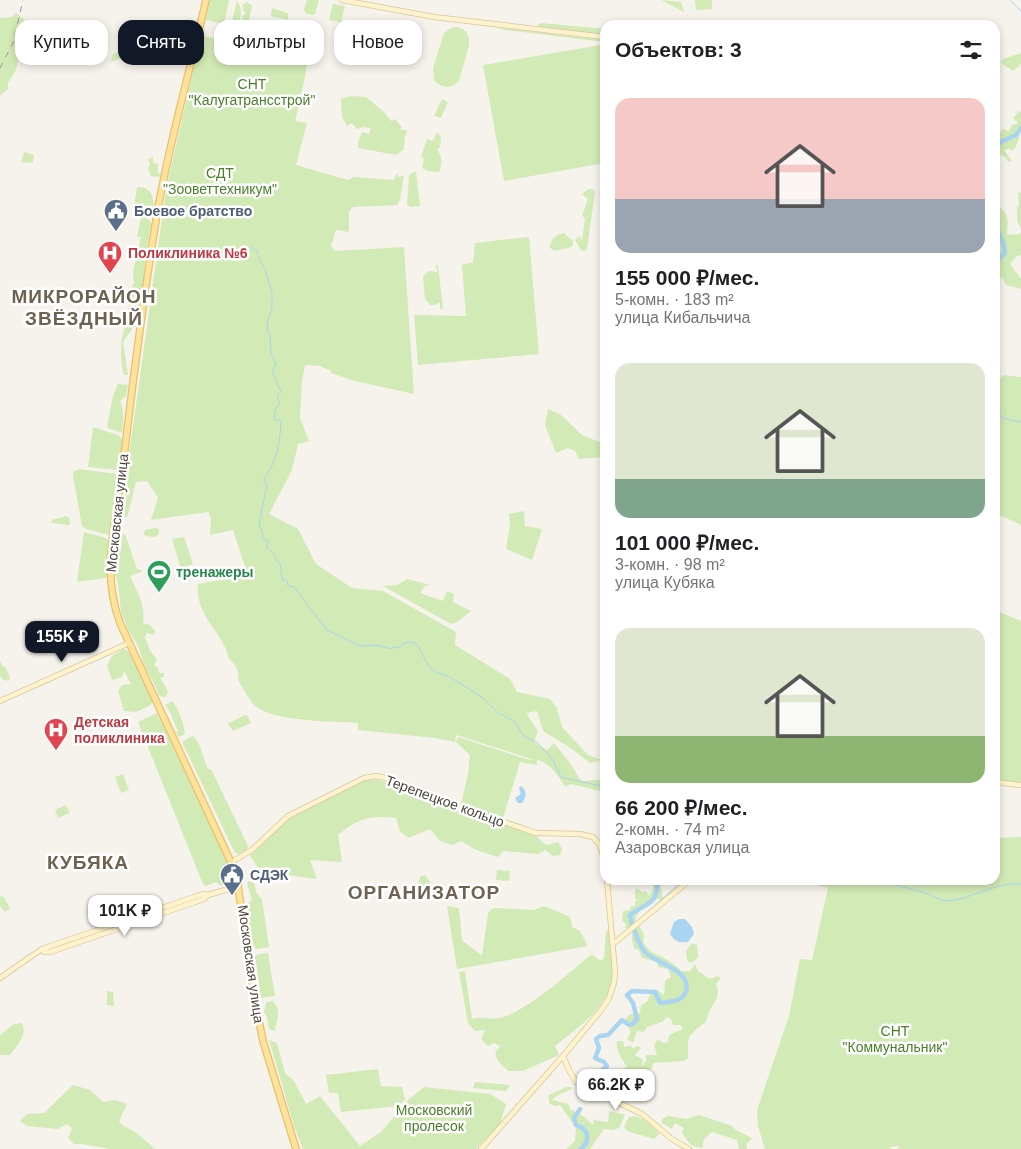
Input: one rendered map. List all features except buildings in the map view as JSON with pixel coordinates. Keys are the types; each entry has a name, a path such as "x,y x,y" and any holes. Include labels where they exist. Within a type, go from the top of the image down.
{"main road":[{"name":"Московская улица","path":"206,0 157,213 126,436 111,555 110,580 116,611 129,643 236,873 255,1002 263,1041 296,1149"}],"street":[{"path":"342,0 434,17 600,36"},
{"path":"0,701 129,643"},
{"name":"Терепецкое кольцо","path":"232,862 253,850 288,816 364,778 376,776 536,833 580,834 593,837 600,845"},
{"path":"1000,783 1021,785"},
{"path":"481,1149 563,1056 610,998 615,972 607,885"},
{"path":"613,944 684,885"},
{"path":"0,978 42,949 203,894 208,895 239,886"},
{"path":"563,1056 576,1082 642,1114 672,1139 689,1149"}],"green space":[{"path":"210,0 229,0 225,20 214,20 214,22 206,20"},
{"path":"307,0 319,0 315,14 305,13 304,9"},
{"path":"661,0 681,2 684,12"},
{"path":"695,0 712,0 712,9 696,10"},
{"path":"237,1 241,13 240,20 232,20"},
{"path":"247,2 252,6 249,20 242,20 243,15 246,13 243,11 243,5"},
{"path":"333,4 345,6 342,20 329,20"},
{"path":"272,8 288,13 288,20 271,16"},
{"path":"16,13 24,20 15,20 15,65 17,65 8,83 8,89 0,96 0,18 12,17"},
{"path":"541,23 600,29 600,34 541,28 538,25"},
{"path":"453,27 461,28 466,32 469,38 469,45 459,81 447,87 440,85 434,80 433,68 444,33"},
{"path":"498,29 600,39 600,41"},
{"path":"204,36 214,38 214,65 307,65 295,121 307,123 296,165 348,180 354,177 394,180 397,173 399,177 404,175 400,200 397,205 353,207 349,212 349,232 336,230 331,246 335,251 404,247 414,394 355,381 331,373 331,371 320,366 305,365 302,380 300,418 309,441 298,444 292,470 269,514 298,529 316,564 352,588 383,591 456,632 455,645 510,679 517,692 550,699 557,708 562,727 588,755 600,760 590,763 543,731 537,711 526,713 538,731 534,742 547,750 554,743 581,781 600,780 600,791 570,784 566,787 546,764 537,760 537,765 520,762 503,818 461,804 470,755 456,742 458,737 526,759 535,760 456,735 455,742 435,738 358,730 358,723 289,718 264,711 255,706 238,680 237,668 229,659 226,649 205,615 198,596 198,584 243,576 247,573 233,530 210,535 211,518 208,512 151,520 158,498 147,481 136,482 127,518 121,512 166,190 194,65 204,65"},
{"path":"600,45 600,164 504,181 483,65"},
{"path":"118,52 118,60 111,62 112,55"},
{"path":"1021,53 1021,64 1013,71 1001,63 1003,59"},
{"path":"351,96 366,97 385,113 391,121 395,119 402,127 400,130 406,130 403,150 396,155 358,148 362,132 369,134 371,128 357,129 352,123 347,126 342,117 341,99"},
{"path":"442,99 448,102 441,118 434,116"},
{"path":"1019,111 1021,112 1020,134 1017,144 1012,151 1009,149 1004,150 1012,161 1008,162 1000,154 1000,132 1003,129 1009,131 1012,125 1017,124 1013,118"},
{"path":"437,132 441,137 440,147 437,150 441,161 439,172 428,171 422,168 424,159 421,157 427,139 433,141"},
{"path":"24,152 34,155 33,163 21,162"},
{"path":"153,157 153,163 158,164 158,173 161,174 159,177 151,176 148,168 150,165 148,159"},
{"path":"416,172 420,206 411,207 407,205 409,176"},
{"path":"137,187 142,187 149,191 153,198 154,206 153,211 149,212 148,219 151,223 139,305 134,326 123,342 128,375 124,375 121,344 123,332 130,321 127,319 130,295 134,283 133,272 141,237 137,237 142,212 134,206"},
{"path":"589,189 593,189 595,192 587,249 585,251 581,250 575,240 579,236 582,240 585,218 582,216 588,199 582,194"},
{"path":"1018,192 1021,193 1021,228 1017,221"},
{"path":"1000,207 1006,213 1007,235 1020,234 1021,231 1021,255 1017,256 1010,264 1021,279 1021,289 1006,285 1003,278 1000,277"},
{"path":"564,233 573,241 572,247 554,251 549,247 553,238"},
{"path":"529,237 539,354 418,365 414,315 466,316 462,265 473,262 475,243"},
{"path":"436,265 438,265 443,309 440,309 440,302 430,305 425,299 423,276 429,271 437,272"},
{"path":"1004,375 1021,377 1021,525 1000,515 1000,379"},
{"path":"118,384 128,385 126,396 120,401 123,413 122,433 107,428 113,396"},
{"path":"548,409 561,415 582,435 600,442 600,457 579,459 575,451 568,448 556,453 545,425"},
{"path":"93,427 118,435 122,439 119,468 117,470 88,467"},
{"path":"79,469 117,474 109,535 86,529 82,526 73,476 73,472"},
{"path":"524,511 525,526 542,529 532,560 506,549 510,525 509,514"},
{"path":"66,516 69,518 69,525 45,522 52,522 52,520"},
{"path":"159,529 156,537 145,536 145,530"},
{"path":"84,532 106,538 109,543 108,574 106,578 77,582"},
{"path":"125,534 137,569 143,571 130,576 142,605 143,623 150,625 156,632 153,635 147,633 145,637 150,651 157,659 154,665 158,668 159,673 164,673 164,677 160,678 168,691 166,697 159,696 121,612 119,588 115,575 117,568 114,562 117,535"},
{"path":"184,537 193,564 188,566 189,570 182,573 172,539"},
{"path":"407,579 430,585 425,586 420,593 443,601 447,591 454,594 453,602 471,611 457,622 451,624 383,586 397,585"},
{"path":"1000,612 1021,621 1021,783 1000,781"},
{"path":"124,649 130,653 153,700 151,705 136,712 124,711 118,691 122,685 131,684 124,671 122,677 112,680 107,666 112,656"},
{"path":"0,661 3,667 5,666 10,678 8,681 2,679 0,675"},
{"path":"172,701 182,721 185,734 179,737 169,710 165,705"},
{"path":"157,713 231,870 232,879 225,885 219,885 216,882 206,886 203,884 138,722"},
{"path":"245,715 248,716 251,723 233,731 228,724"},
{"path":"193,736 248,846 247,850 239,854 235,853 183,744 183,741"},
{"path":"123,774 129,790 121,793 115,777"},
{"path":"373,779 386,782 416,796 536,835 543,843 548,845 558,842 562,849 560,855 553,856 545,850 538,854 503,851 498,857 476,850 461,841 452,845 440,841 430,829 408,838 400,831 396,818 378,817 358,821 338,835 342,862 310,860 317,879 273,872 257,867 250,855 285,821 362,781"},
{"path":"66,805 70,813 58,818 55,810"},
{"name":"СНТ \"Коммунальник\"","path":"1021,837 1021,1149 897,1149 900,1146 889,1147 892,1149 765,1149 758,1126 757,1110 789,1016 800,959 812,960 828,888 817,885 1000,885 1000,838"},
{"path":"497,870 510,871 509,881 496,880"},
{"path":"425,875 432,885 431,901 416,898 417,885 421,876"},
{"path":"249,881 254,883 256,892 262,899 269,947 256,949 252,944 247,905 252,900 247,883"},
{"path":"653,885 661,885 663,898 660,900 657,898 639,912 636,923 629,929 625,928 626,924 622,921 623,911 630,910 630,907 635,906 635,902 638,899 635,899 637,888 642,892 646,891 649,896"},
{"path":"3,896 10,908 5,912 0,906 0,897"},
{"path":"447,906 459,908 462,940 482,956 488,913 493,908 534,910 544,906 570,917 572,927 580,931 588,946 457,969"},
{"path":"639,926 644,934 643,942 646,946 681,971 690,971 695,964 698,971 710,979 717,976 721,978 716,984 718,989 717,998 706,1021 690,1035 688,1058 684,1061 654,1063 648,1074 633,1072 621,1074 613,1094 610,1093 612,1085 620,1072 627,1067 618,1051 617,1041 623,1041 624,1047 630,1046 633,1048 638,1046 641,1048 635,1055 643,1060 641,1067 646,1061 646,1055 657,1055 654,1045 658,1039 663,1043 668,1042 669,1035 683,1029 681,1025 673,1025 671,1019 667,1017 662,1022 647,1027 644,1032 637,1031 633,1043 627,1039 631,1032 625,1020 630,1014 640,1013 641,1005 647,1002 650,995 656,989 664,995 665,981 671,977 668,969 658,967 657,962 642,958 639,950 634,948 632,936"},
{"path":"606,931 609,931 613,976 609,991 604,1000 581,1026 555,1046 559,1055 523,1071 508,1071 498,1061 495,1053 500,1046 494,1043 488,1046 481,1039 485,1030 475,1031 468,1023 459,972 465,971 472,1019 499,1018 521,1009 560,981 592,954 600,961 604,958"},
{"path":"692,943 697,945 698,956 696,960 690,963 687,960 686,951"},
{"path":"268,953 275,996 261,998 255,955"},
{"path":"107,991 113,992 114,1006 107,1005"},
{"path":"273,1001 278,1011 275,1031 269,1029 264,1012 266,1002"},
{"path":"22,1023 24,1032 18,1044 10,1055 0,1055 0,1035 14,1024"},
{"name":"Московский пролесок","path":"269,1040 277,1043 285,1073 294,1081 306,1104 320,1096 360,1146 381,1132 408,1100 424,1087 490,1094 506,1104 500,1124 476,1149 303,1149 294,1126"},
{"path":"378,1069 381,1086 402,1087 405,1100 397,1106 341,1112 338,1093 329,1093 326,1075"},
{"path":"475,1082 510,1085 506,1091 473,1088"},
{"path":"73,1085 90,1090 103,1102 115,1100 127,1104 119,1121 155,1149 110,1149 74,1144 68,1138 72,1128 67,1124 57,1129 27,1126 20,1121 27,1114 44,1113"},
{"path":"567,1087 572,1089 552,1100 568,1104 570,1109 583,1116 593,1125 594,1120 608,1122 609,1111 623,1114 625,1115 619,1128 613,1130 604,1129 590,1149 566,1149 575,1141 576,1128 560,1105 555,1106 549,1103 549,1099 551,1099 548,1098 549,1095"},
{"path":"699,1115 732,1126 750,1137 752,1139 746,1144 747,1149 739,1149 737,1140 712,1132 704,1139 702,1148 691,1145 682,1133 684,1128 675,1123 672,1129 662,1123 662,1119 668,1116 687,1119"},
{"path":"635,1116 645,1120 660,1134 654,1139 627,1131 624,1127 629,1117"}],"water":[{"path":"521,786 525,790 525,796 522,803 518,803 515,798 521,794 519,788"},
{"path":"679,919 685,919 692,927 694,934 688,942 678,941 670,934 674,922"}],"waterway":[{"path":"1010,0 1021,11"},
{"path":"1000,143 1016,135 1021,128"},
{"path":"250,215 252,209"},
{"path":"1000,236 1005,253 1000,258"},
{"path":"252,246 253,249 258,251 257,253 266,272 272,293 272,309 267,329 270,335 271,354 276,364 273,374 281,392 277,396 280,404 276,408 274,419 281,421 279,444 275,459 264,479 264,482 267,484 259,524 263,533 262,539 268,541 268,548 280,563 282,579 287,581 288,586 293,586 327,630 360,646 377,645 390,649 394,647 399,648 406,642 417,644 428,665 435,672 450,677 483,698 498,713 514,721 524,736 538,743 553,760 561,777 600,786"},
{"path":"1000,416 1005,419 1021,422"},
{"path":"895,885 946,901 965,898 992,888 1021,884"},
{"path":"594,1086 600,1076 599,1073 607,1066 604,1062 595,1058 599,1048 596,1039 600,1036 608,1035 622,1020 629,1025 633,1024 637,1019 633,1003 627,995 632,991 655,992 660,1003 679,999 686,991 686,983 678,972 644,951 631,923 630,915 654,899 657,885"},
{"path":"635,923 678,885"},
{"path":"580,1109 574,1118 576,1125 583,1128 587,1134 587,1142 581,1149"}],"railway":[{"path":"0,68 13,43 23,0"}],"place":[{"name":"Боевое братство","path":"116,232"},
{"name":"Поликлиника №6","path":"110,274"},
{"name":"тренажеры","path":"159,593"},
{"name":"Детская поликлиника","path":"56,751"},
{"name":"СДЭК","path":"232,896"}],"district":[{"name":"МИКРОРАЙОН ЗВЁЗДНЫЙ","path":"84,307"},
{"name":"КУБЯКА","path":"88,862"},
{"name":"ОРГАНИЗАТОР","path":"424,892"}],"park label":[{"name":"СНТ \"Калугатрансстрой\"","path":"252,92"},
{"name":"СДТ \"Зооветтехникум\"","path":"220,182"}]}
